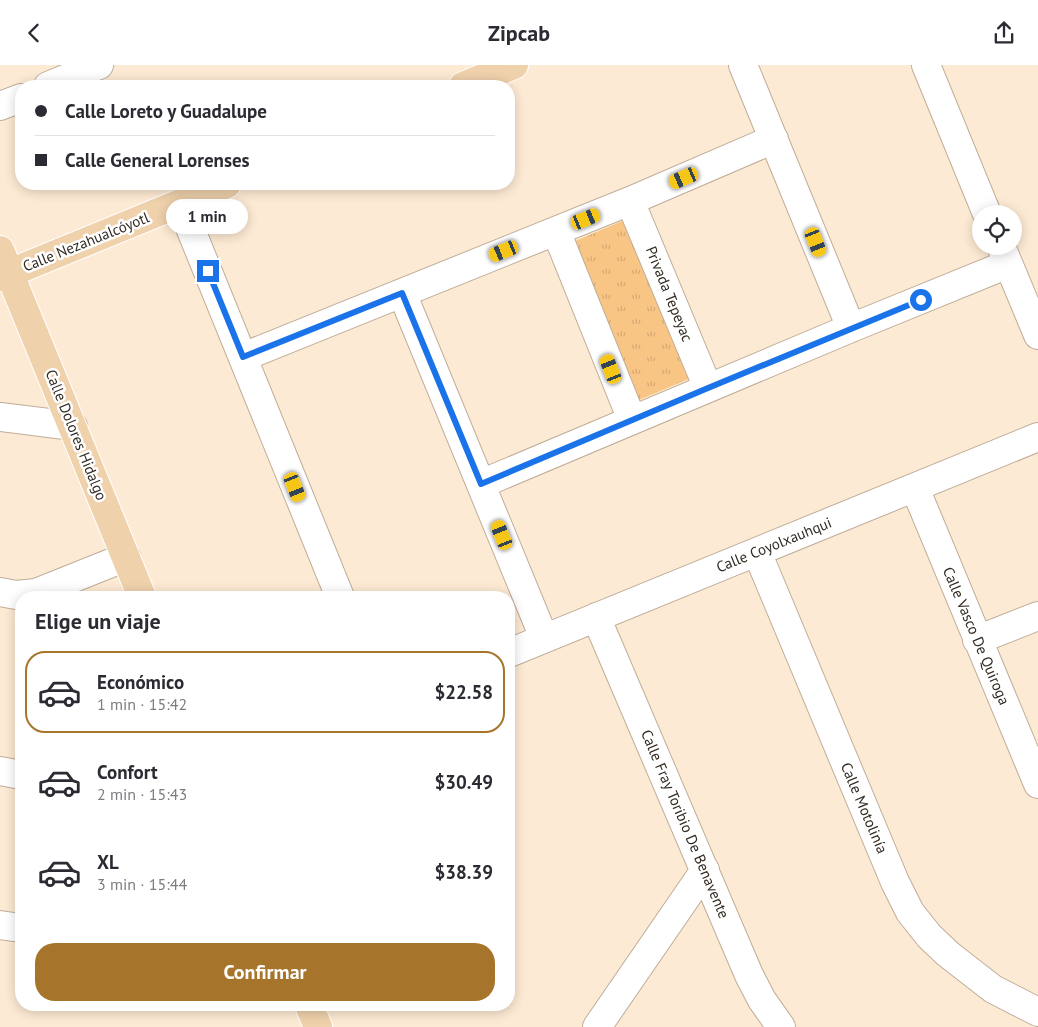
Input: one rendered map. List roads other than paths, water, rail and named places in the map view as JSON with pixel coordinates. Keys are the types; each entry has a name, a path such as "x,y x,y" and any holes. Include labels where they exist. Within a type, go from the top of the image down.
{"main road":[{"path":"478,80 514,65"},
{"name":"Calle Nezahualcóyotl","path":"3,267 212,190"},
{"name":"Calle Dolores Hidalgo","path":"3,267 73,426 140,591"},
{"path":"311,1011 318,1027"}],"street":[{"path":"63,80 99,65"},
{"path":"743,65 851,328"},
{"path":"926,65 983,205"},
{"path":"0,107 15,101"},
{"path":"243,357 630,201 774,139"},
{"name":"Privada Tepeyac","path":"630,201 708,388"},
{"path":"180,203 338,591"},
{"path":"556,231 632,420"},
{"path":"481,484 851,328 1004,255 1038,335"},
{"path":"402,293 544,638"},
{"path":"0,417 73,426"},
{"name":"Calle Coyolxauhqui","path":"515,650 1038,437"},
{"name":"Calle Vasco De Quiroga","path":"914,488 1038,784"},
{"name":"Calle Motolinía","path":"757,552 910,912 929,936 948,954 993,989 1038,1013"},
{"path":"41,591 126,557"},
{"path":"0,592 15,595"},
{"path":"978,640 1038,616"},
{"name":"Calle Fray Toribio De Benavente","path":"596,617 749,975 762,1000 781,1027"},
{"path":"0,771 15,774"},
{"path":"597,1027 705,870"},
{"path":"0,925 15,927"}]}
